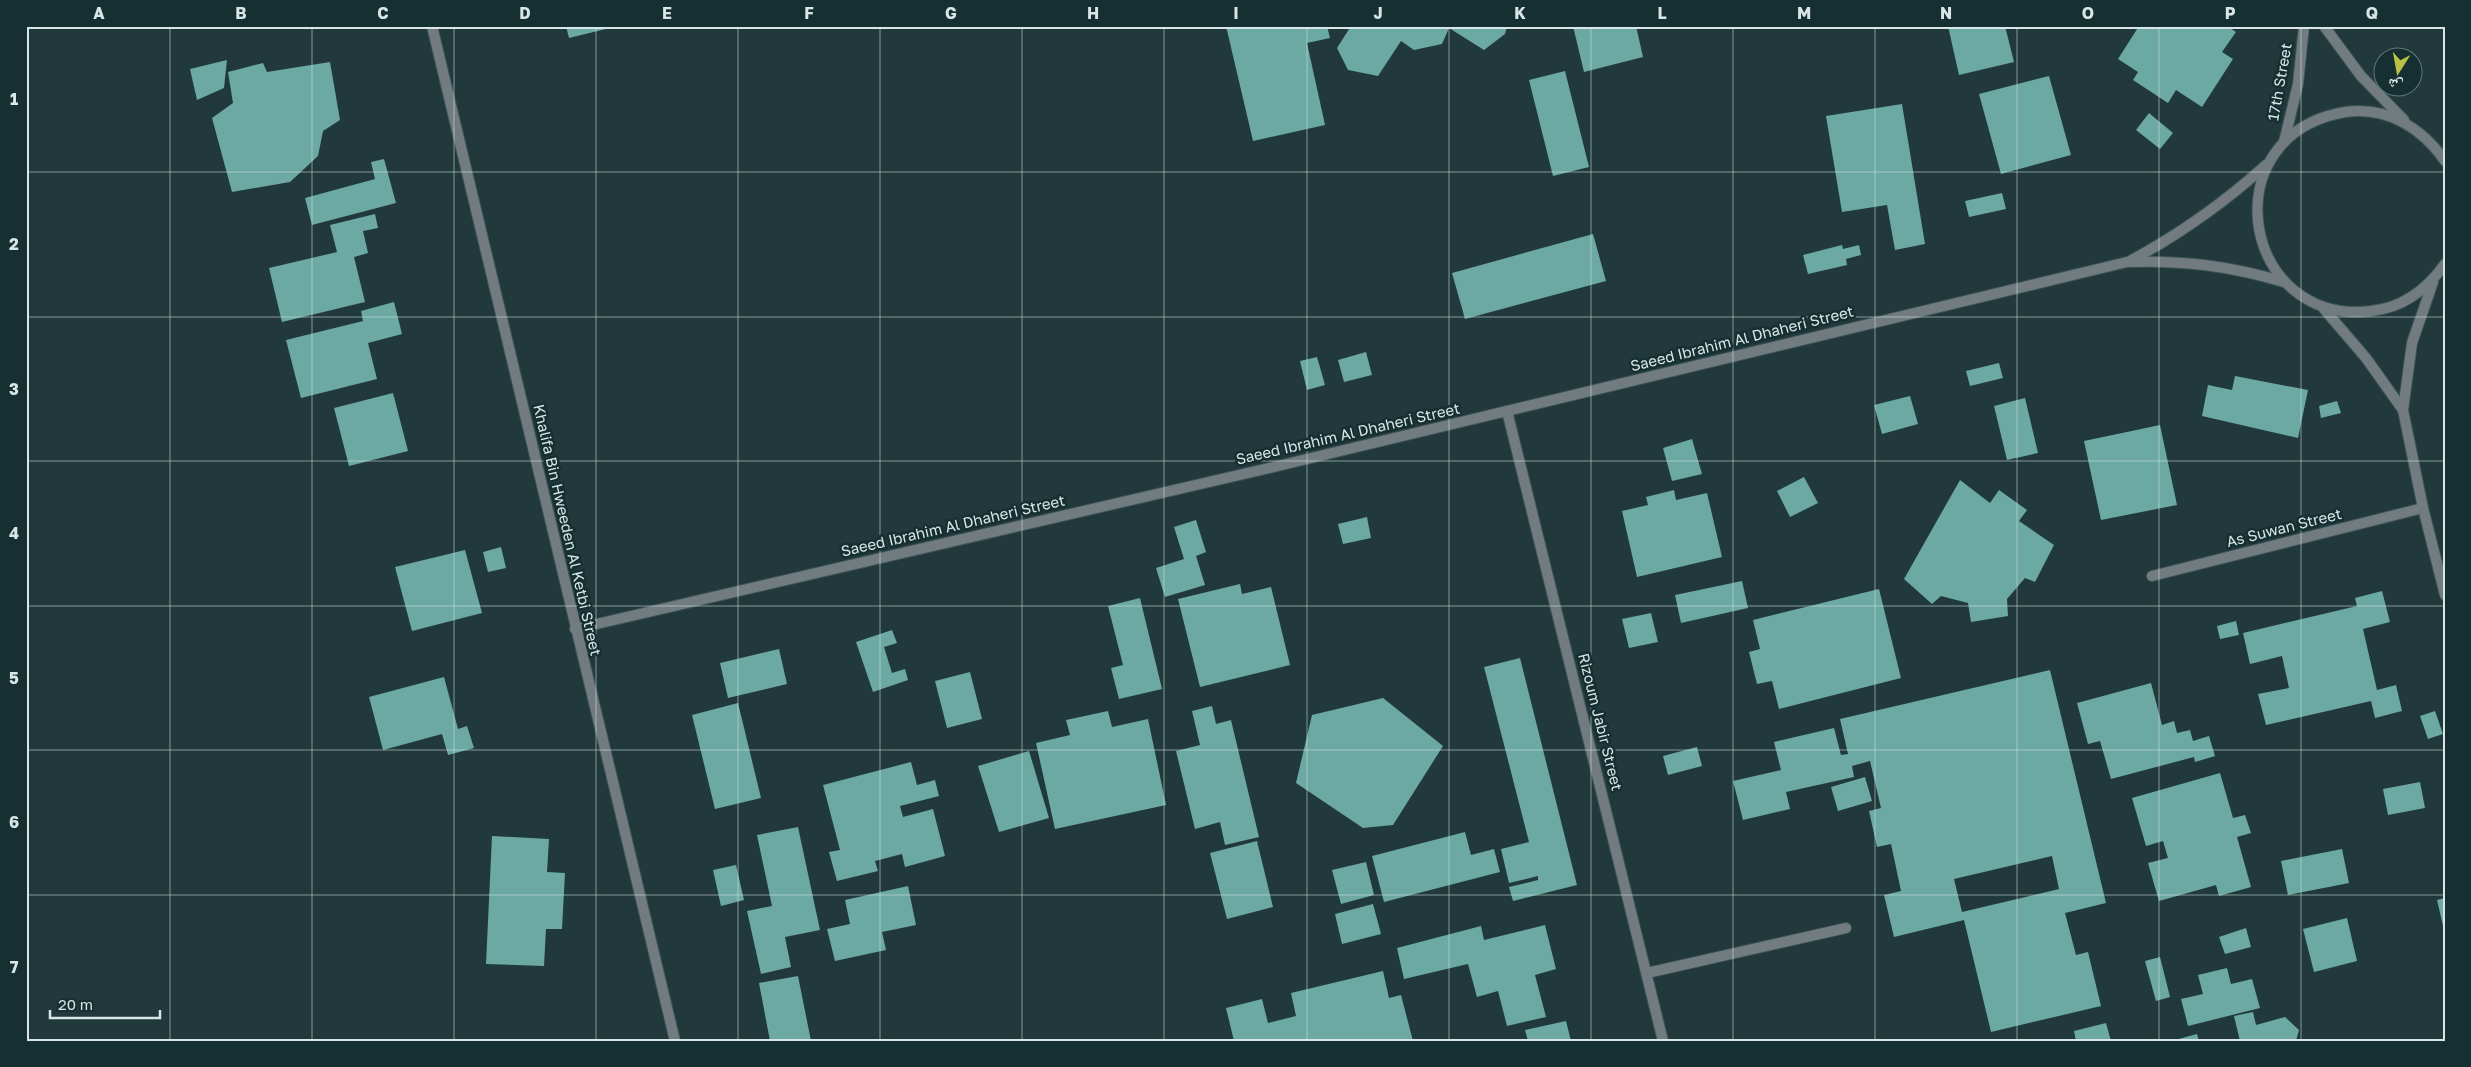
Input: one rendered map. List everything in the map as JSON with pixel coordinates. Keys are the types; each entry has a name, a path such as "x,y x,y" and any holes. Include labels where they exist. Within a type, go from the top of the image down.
{"street":[{"name":"Khalifa Bin Hweeden Al Ketbi Street","path":"432,26 675,1041"},
{"name":"17th Street","path":"2284,142 2298,84 2304,26"},
{"path":"2324,26 2361,76 2407,122 2432,143 2445,161"},
{"path":"2403,410 2366,358 2324,309 2284,282 2267,256 2258,226 2258,195 2267,164 2284,142 2305,125 2329,115 2355,111 2381,114 2407,122"},
{"path":"2432,143 2445,145"},
{"name":"Saeed Ibrahim Al Dhaheri Street","path":"2126,262 2164,242 2201,219 2235,194 2267,164"},
{"name":"Saeed Ibrahim Al Dhaheri Street","path":"575,629 1507,411 2126,262 2167,261 2206,264 2246,271 2284,282"},
{"path":"2445,264 2434,280 2412,343 2403,410 2423,508 2445,595"},
{"path":"2324,309 2357,313 2385,310 2411,298 2434,280"},
{"name":"Rizoum Jabir Street","path":"1507,411 1663,1041"},
{"name":"As Suwan Street","path":"2152,576 2423,508"},
{"path":"1647,973 1846,928"}],"building":[{"path":"566,26 614,26 614,27 569,38"},
{"path":"1226,26 1327,26 1330,38 1307,43 1325,125 1253,141"},
{"path":"1351,26 1507,26 1505,34 1484,50 1449,28 1442,44 1414,50 1401,41 1378,76 1348,70 1337,48"},
{"path":"1573,26 1636,26 1643,57 1584,72"},
{"path":"1948,26 2005,26 2014,62 1959,75"},
{"path":"2139,26 2227,26 2236,32 2222,52 2233,59 2202,107 2176,90 2168,103 2133,80 2138,72 2118,59"},
{"path":"227,60 224,88 197,100 190,69"},
{"path":"330,62 340,120 323,131 318,156 290,182 232,192 212,118 233,103 228,72 263,63 267,72"},
{"path":"1565,71 1589,167 1553,176 1529,80"},
{"path":"2049,76 2071,155 2001,174 1979,94"},
{"path":"1902,104 1925,244 1895,250 1887,205 1842,212 1826,116"},
{"path":"2149,113 2173,133 2160,149 2136,130"},
{"path":"384,159 396,203 312,225 305,198 375,179 371,162"},
{"path":"2002,193 2006,209 1969,217 1965,201"},
{"path":"375,214 378,228 363,231 368,253 354,257 365,302 282,322 269,268 337,252 330,225"},
{"path":"1593,234 1606,281 1465,319 1452,273"},
{"path":"1842,245 1843,249 1859,245 1861,255 1846,259 1847,265 1808,274 1803,255"},
{"path":"394,302 402,334 368,343 377,379 301,398 286,340 363,321 361,311"},
{"path":"1366,352 1372,375 1344,382 1338,360"},
{"path":"1317,357 1325,385 1307,390 1300,361"},
{"path":"1999,363 2003,378 1970,386 1966,371"},
{"path":"2235,376 2308,390 2298,438 2202,416 2208,385 2232,390"},
{"path":"393,393 408,451 349,466 334,408"},
{"path":"1910,396 1918,424 1882,434 1874,405"},
{"path":"2025,398 2038,453 2007,460 1994,406"},
{"path":"2337,401 2341,413 2321,418 2319,406"},
{"path":"2160,425 2177,505 2101,520 2084,441"},
{"path":"1692,439 1702,474 1672,481 1663,448"},
{"path":"1804,477 1818,503 1790,517 1777,491"},
{"path":"1960,480 1990,503 1999,490 2027,510 2019,521 2054,545 2035,582 2025,578 2007,599 2008,616 1971,622 1968,603 1941,596 1932,604 1904,579"},
{"path":"1674,490 1676,500 1707,493 1722,557 1637,577 1622,511 1648,505 1646,497"},
{"path":"1367,517 1371,538 1343,544 1338,524"},
{"path":"1196,520 1206,552 1196,556 1205,585 1165,597 1156,568 1184,559 1174,527"},
{"path":"501,547 506,568 488,572 483,552"},
{"path":"465,550 482,613 412,631 395,567"},
{"path":"1742,581 1748,608 1681,623 1675,595"},
{"path":"1240,584 1242,594 1271,587 1290,665 1200,687 1178,599"},
{"path":"1879,589 1901,678 1779,709 1772,681 1757,684 1749,652 1760,649 1753,620"},
{"path":"2382,591 2390,622 2363,629 2377,690 2396,685 2402,711 2375,718 2371,701 2266,725 2258,694 2289,688 2282,656 2250,664 2243,633 2357,606 2355,598"},
{"path":"1140,598 1162,689 1119,699 1111,668 1123,665 1108,606"},
{"path":"1651,613 1658,642 1629,648 1622,619"},
{"path":"2236,621 2239,635 2220,639 2217,626"},
{"path":"892,630 897,643 884,647 892,673 905,669 908,680 873,692 856,642"},
{"path":"779,649 787,684 728,698 720,663"},
{"path":"1520,658 1577,885 1513,901 1509,887 1538,880 1538,876 1509,883 1501,849 1529,842 1484,667"},
{"path":"2050,670 2106,903 2065,913 2076,955 2088,952 2101,1006 1991,1032 1964,920 1894,937 1884,895 1901,891 1891,844 1877,847 1869,811 1881,808 1870,761 1852,766 1854,777 1786,792 1790,809 1743,820 1733,781 1781,770 1774,742 1834,728 1841,755 1848,754 1840,719","holes":["2052,856 2059,889 1962,912 1954,879"]},
{"path":"970,672 982,719 947,728 935,681"},
{"path":"444,677 458,729 467,726 474,748 448,755 442,734 383,750 369,697"},
{"path":"2151,683 2162,725 2174,721 2177,733 2190,730 2193,741 2209,736 2215,756 2195,762 2194,757 2111,779 2100,741 2088,744 2077,703"},
{"path":"1383,698 1443,746 1393,825 1363,828 1296,783 1312,715"},
{"path":"738,703 761,798 715,809 692,715"},
{"path":"1212,706 1216,724 1231,720 1259,837 1225,845 1220,822 1195,829 1176,751 1200,745 1192,711"},
{"path":"1108,711 1112,727 1148,719 1166,805 1055,829 1036,743 1070,735 1066,720"},
{"path":"2435,711 2443,734 2428,739 2420,716"},
{"path":"1697,747 1702,766 1668,775 1663,756"},
{"path":"1029,751 1049,818 999,832 978,766"},
{"path":"911,762 917,785 935,780 939,796 900,806 903,817 933,809 945,856 905,867 902,854 875,861 878,871 837,881 829,852 840,850 823,785"},
{"path":"2220,773 2233,818 2245,815 2251,833 2237,837 2251,887 2219,896 2216,885 2159,901 2148,863 2168,858 2163,841 2146,846 2132,798"},
{"path":"1865,777 1872,801 1838,811 1831,787"},
{"path":"2420,782 2425,808 2388,815 2383,789"},
{"path":"798,827 820,930 785,937 791,967 761,974 747,911 772,906 757,835"},
{"path":"1465,832 1471,855 1494,849 1500,872 1384,902 1372,856"},
{"path":"492,836 549,839 547,872 565,873 562,929 546,929 544,966 486,964"},
{"path":"1257,841 1273,907 1227,919 1210,853"},
{"path":"2342,849 2349,883 2288,895 2281,861"},
{"path":"1366,862 1374,895 1341,904 1332,870"},
{"path":"736,865 744,900 721,906 713,870"},
{"path":"908,886 916,925 882,932 886,950 835,961 827,929 850,924 845,900"},
{"path":"2445,898 2445,930 2444,930 2437,900"},
{"path":"1373,904 1381,934 1342,944 1335,914"},
{"path":"2347,918 2357,961 2314,972 2303,929"},
{"path":"1545,925 1556,969 1535,975 1546,1017 1507,1026 1498,991 1477,997 1468,964 1404,979 1397,948 1481,926 1484,940"},
{"path":"2246,928 2251,947 2225,954 2219,937"},
{"path":"2160,957 2170,997 2156,1001 2145,961"},
{"path":"2227,968 2231,984 2252,979 2260,1008 2188,1026 2181,999 2203,994 2198,975"},
{"path":"1383,971 1389,998 1401,995 1413,1041 1234,1041 1226,1008 1262,999 1268,1023 1296,1016 1291,993"},
{"path":"798,976 811,1041 770,1041 759,983"},
{"path":"2253,1012 2256,1025 2285,1017 2299,1030 2296,1041 2240,1041 2234,1016"},
{"path":"1566,1021 1571,1041 1528,1041 1525,1030"},
{"path":"2106,1023 2111,1041 2076,1041 2074,1031"},
{"path":"2197,1034 2199,1041 2175,1041 2175,1040"}]}
